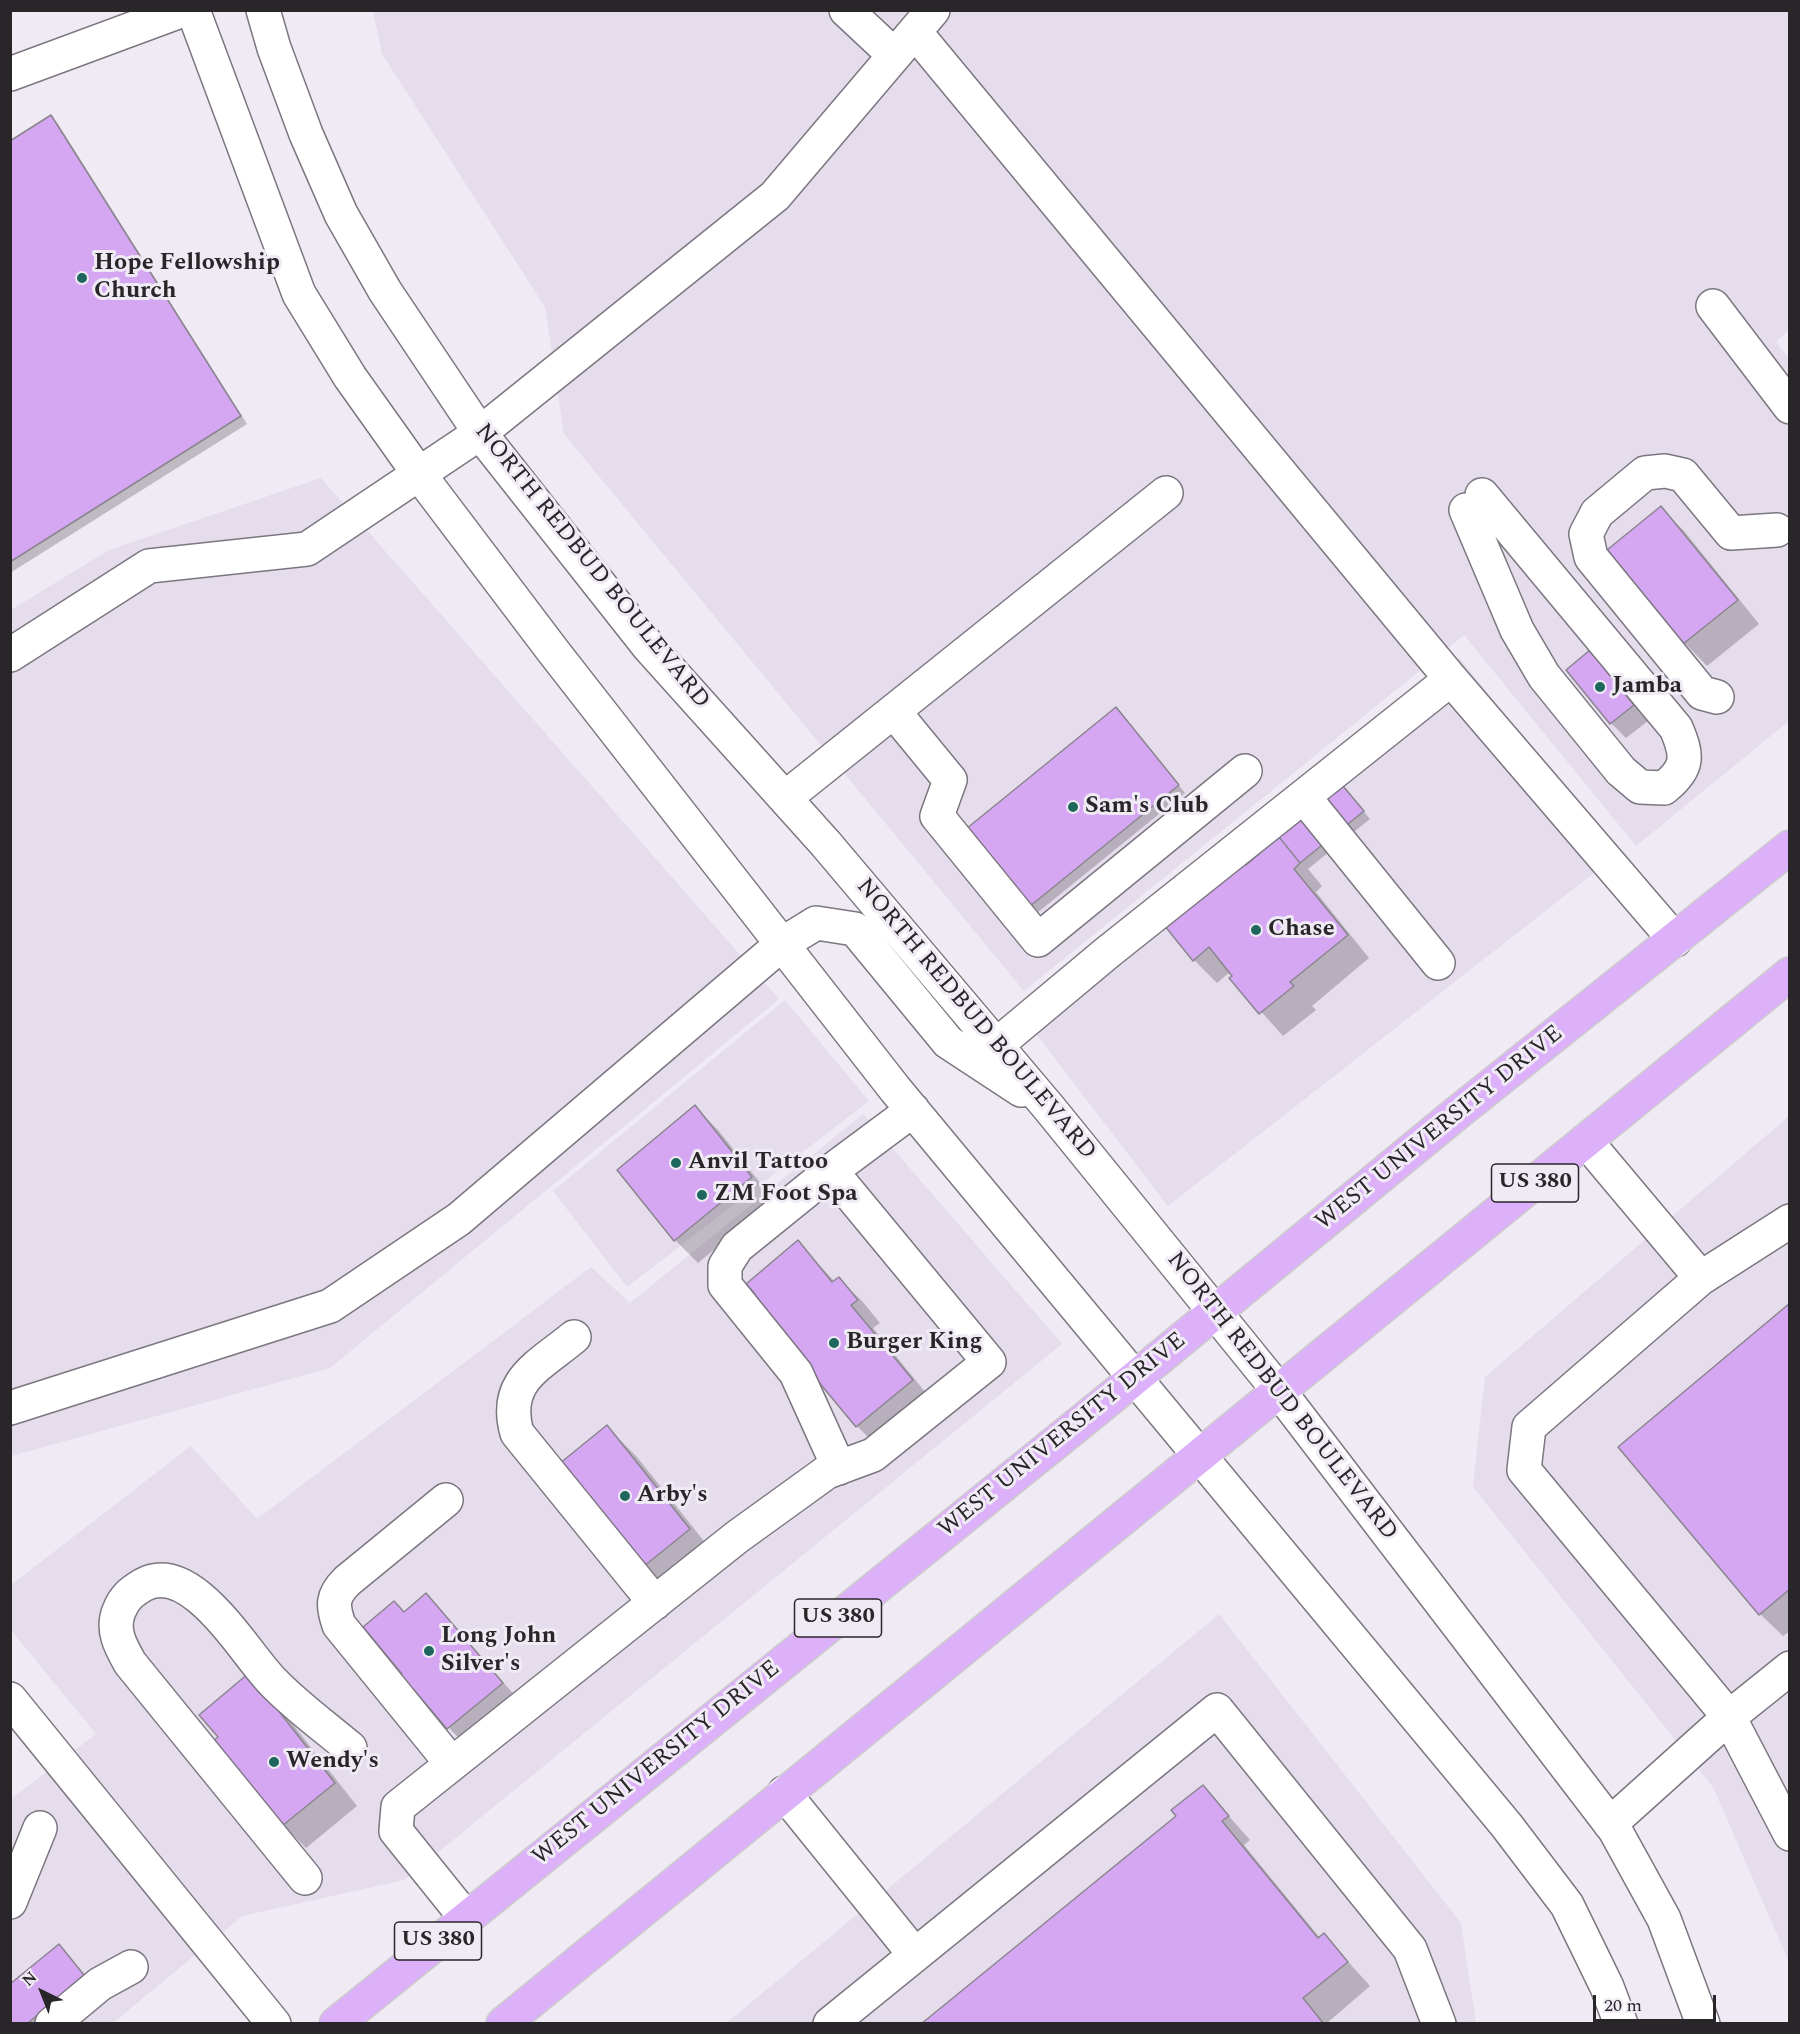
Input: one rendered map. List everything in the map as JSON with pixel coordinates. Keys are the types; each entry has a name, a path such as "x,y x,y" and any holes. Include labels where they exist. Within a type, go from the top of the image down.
{"highway":[{"name":"WEST UNIVERSITY DRIVE","path":"336,2024 1135,1378 1457,1113 1790,847"},
{"name":"US 380","path":"503,2024 784,1792 1790,974"}],"street":[{"path":"10,74 183,10"},
{"path":"193,10 299,294 350,377 419,474 913,1110 1507,1826 1567,1905 1607,1987 1621,2024"},
{"name":"NORTH REDBUD BOULEVARD","path":"263,10 274,48 306,134 341,214 385,291 480,433 649,647 785,798 987,1053 1050,1109 1279,1391 1610,1824 1664,1919 1703,2024"},
{"path":"846,10 914,33 1451,679 1675,940"},
{"path":"10,655 150,566 307,549 480,433 775,196 914,33"},
{"path":"1713,306 1790,407"},
{"path":"1716,697 1702,693 1591,557 1586,534 1597,513 1644,473 1665,471 1683,475 1731,533 1777,530"},
{"path":"785,798 895,713 1166,493"},
{"path":"1474,502 1676,728 1686,750 1681,774 1664,788 1640,787 1621,771 1544,676 1517,630 1474,502"},
{"path":"987,1053 1108,952 1451,679"},
{"path":"895,713 950,780 937,816 1038,940 1245,771"},
{"path":"1304,797 1438,963"},
{"name":"NORTH REDBUD BOULEVARD","path":"10,1408 330,1306 459,1219 782,944 816,923 855,929 948,1042 987,1053"},
{"path":"839,1468 796,1373 725,1285 726,1266 737,1247 831,1171 913,1110"},
{"path":"1586,1141 1701,1278"},
{"path":"466,1918 396,1831 398,1807 737,1537 826,1472 873,1455 989,1362 831,1171"},
{"path":"1790,1221 1701,1278 1529,1427 1524,1470 1729,1717 1790,1834"},
{"path":"574,1337 524,1377 514,1396 511,1414 517,1433 655,1603"},
{"path":"446,1500 347,1581 336,1592 332,1607 339,1625 452,1764"},
{"path":"305,1878 130,1663 117,1639 118,1613 128,1594 149,1582 168,1580 195,1593 241,1642 273,1682 350,1748"},
{"path":"1610,1824 1729,1717 1790,1668"},
{"path":"10,1699 274,2024"},
{"path":"830,2024 1217,1710 1410,1949 1439,2024"},
{"path":"784,1792 915,1955"},
{"path":"10,1902 40,1828"},
{"path":"52,2024 100,1984 131,1967"}],"shaded area":[{"path":"373,11 1789,11 1790,329 1776,342 1790,360 1789,721 1636,846 1464,635 1024,991 564,434 545,307 382,54"},
{"path":"321,478 779,999 330,1368 11,1456 11,610 109,550"},
{"path":"1460,658 1617,855 1168,1206 1019,1012"},
{"path":"785,1000 869,1101 627,1287 553,1191"},
{"path":"863,1114 1062,1344 404,1880 242,1916 113,2023 11,2023 10,1800 96,1734 11,1630 11,1585 191,1446 257,1519 591,1267 630,1303"},
{"path":"1789,1116 1789,1962 1713,1787 1473,1487 1485,1377"},
{"path":"1219,1614 1461,1923 1476,2023 725,2024"}],"building":[{"name":"Hope Fellowship Church","path":"51,115 241,416 10,562 10,141"},
{"path":"1661,506 1738,600 1683,644 1653,606 1648,610 1636,595 1640,591 1607,550"},
{"name":"Jamba","path":"1590,650 1634,705 1610,724 1566,670"},
{"name":"Sam's Club","path":"1116,707 1179,785 1029,907 966,829"},
{"path":"1343,786 1364,811 1300,863 1279,837"},
{"name":"Chase","path":"1279,837 1300,863 1294,869 1348,935 1290,982 1294,986 1259,1014 1229,978 1232,976 1209,947 1193,961 1164,925 1242,861 1246,865"},
{"path":"695,1105 752,1177 674,1241 617,1170"},
{"name":"Burger King","path":"798,1240 832,1282 839,1277 858,1300 851,1305 913,1380 856,1427 749,1298 755,1294 746,1284"},
{"path":"1790,1303 1790,1589 1759,1615 1618,1447"},
{"name":"Arby's","path":"607,1425 690,1529 643,1567 559,1464"},
{"name":"Long John Silver's","path":"426,1593 503,1683 447,1729 414,1690 408,1696 395,1679 402,1674 363,1627 394,1601 404,1612"},
{"name":"Wendy's","path":"249,1673 335,1783 282,1826 212,1742 218,1737 199,1715"},
{"path":"1203,1785 1229,1816 1222,1821 1318,1938 1324,1933 1348,1962 1303,1998 1324,2024 921,2024 1176,1816 1171,1810"},
{"path":"59,1944 84,1975 27,2024 10,2024 10,1984"}],"place":[{"name":"Hope Fellowship Church","path":"82,278"},
{"name":"Jamba","path":"1600,687"},
{"name":"Sam's Club","path":"1073,807"},
{"name":"Chase","path":"1256,930"},
{"name":"Anvil Tattoo","path":"676,1163"},
{"name":"ZM Foot Spa","path":"702,1195"},
{"name":"Burger King","path":"834,1343"},
{"name":"Arby's","path":"625,1496"},
{"name":"Long John Silver's","path":"429,1651"},
{"name":"Wendy's","path":"274,1762"}]}
